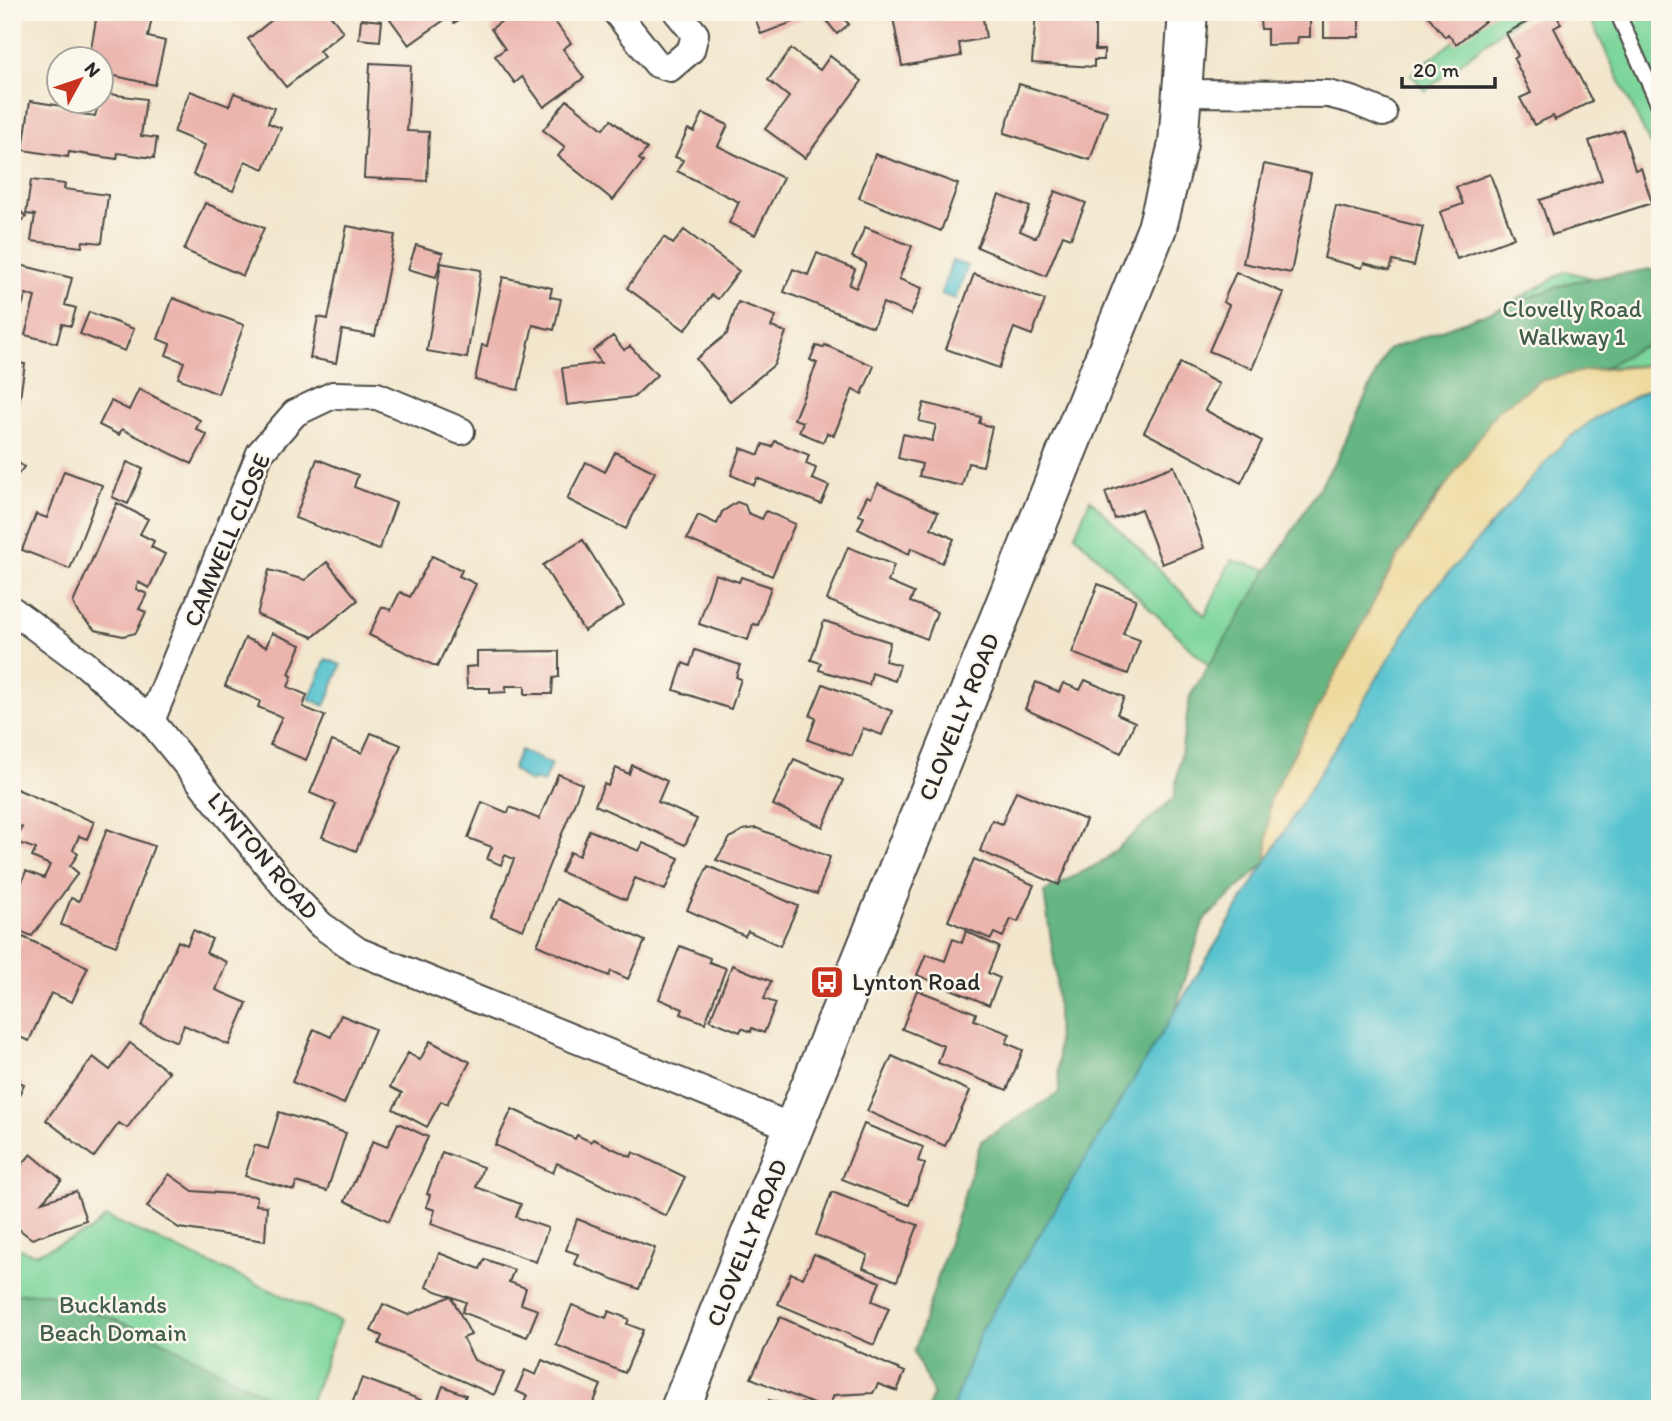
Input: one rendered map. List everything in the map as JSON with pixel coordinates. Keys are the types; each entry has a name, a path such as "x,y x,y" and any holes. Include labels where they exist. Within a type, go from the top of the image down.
{"main road":[{"name":"CLOVELLY ROAD","path":"680,1409 1157,228 1178,144 1184,93 1188,12"}],"street":[{"path":"616,12 657,64 670,68 691,50 695,34 677,12"},
{"path":"1184,93 1328,94 1352,100 1383,113"},
{"name":"CAMWELL CLOSE","path":"151,722 260,453 295,413 333,395 377,396 461,431"},
{"name":"LYNTON ROAD","path":"12,610 85,664 151,722 291,894 321,925 358,951 794,1128"}],"lane":[{"path":"1616,12 1660,107"}],"green space":[{"path":"1491,12 1525,12 1425,91 1411,74"},
{"path":"1587,12 1660,12 1660,165"},
{"path":"1651,269 1660,277 1660,340 1637,349 1604,368 1540,381 1525,391 1436,497 1397,558 1270,799 1266,862 1204,920 1141,1119 1006,1409 928,1409 933,1393 914,1353 981,1141 1059,1093 1056,974 1044,892 1102,862 1174,798 1190,696 1338,457 1387,350 1571,282"},
{"name":"Clovelly Road Walkway 1","path":"1566,271 1660,297 1660,369 1655,365 1587,369 1554,377 1525,391 1436,497 1394,563 1226,683 1075,535 1090,499 1205,616 1231,560 1303,579 1436,347"},
{"name":"Bucklands Beach Domain","path":"106,1217 340,1321 308,1409 12,1409 12,1247 35,1254 90,1231"},
{"path":"47,1293 146,1332 291,1409 12,1409 12,1294"}],"sand":[{"path":"1655,365 1660,373 1660,383 1594,419 1428,596 1266,862 1270,799 1397,558 1497,411 1540,381 1583,371"}],"water":[{"path":"952,261 968,266 955,299 941,294"},
{"path":"1660,383 1660,1409 952,1409 981,1331 1424,601 1565,441 1594,419"},
{"path":"326,659 341,665 325,706 309,699"},
{"path":"520,750 551,764 543,783 534,779 531,783 512,769"}],"building":[{"path":"111,12 153,12 148,37 165,41 155,85 116,76 116,46 91,46 97,14 109,17"},
{"path":"282,12 328,12 343,32 319,51 324,57 286,87 248,39"},
{"path":"385,12 473,12 454,23 450,16 409,45"},
{"path":"514,12 539,12 546,22 552,18 571,43 563,49 584,78 544,107 522,77 515,83 495,56 505,49 491,29"},
{"path":"753,12 798,12 801,19 761,34"},
{"path":"836,12 849,24 837,34 826,20"},
{"path":"892,12 937,12 937,15 982,12 986,38 959,43 961,56 902,66"},
{"path":"1036,12 1095,12 1095,50 1104,50 1104,60 1094,60 1094,67 1032,63"},
{"path":"1259,12 1310,12 1310,37 1298,37 1297,44 1267,45 1267,29 1261,29"},
{"path":"1324,12 1359,12 1359,37 1324,37"},
{"path":"1425,12 1494,14 1456,44 1448,34 1445,37"},
{"path":"1546,12 1555,12 1561,24 1554,28 1592,101 1555,120 1553,116 1534,125 1520,98 1531,93 1514,59 1518,56 1506,33"},
{"path":"361,19 382,21 380,41 359,39"},
{"path":"791,49 820,70 830,56 862,81 805,158 765,129 789,97 768,80"},
{"path":"370,63 411,65 407,131 429,132 427,181 364,178"},
{"path":"1019,84 1107,111 1090,160 1004,133"},
{"path":"190,91 229,106 234,93 274,108 268,123 281,128 264,169 245,161 233,191 193,175 205,145 174,132"},
{"path":"116,95 146,99 141,136 157,138 154,158 118,153 117,159 69,152 68,157 23,150 30,101 46,104 46,116 116,116"},
{"path":"567,100 603,129 611,120 647,149 639,159 643,162 613,200 558,156 565,147 543,130"},
{"path":"703,113 728,125 718,146 783,178 755,235 729,223 739,202 677,171 683,160 675,157 688,129 694,132"},
{"path":"1623,130 1635,170 1641,168 1652,203 1552,235 1540,200 1602,180 1589,141"},
{"path":"875,154 958,184 941,231 859,198"},
{"path":"1264,164 1311,174 1291,273 1243,263"},
{"path":"1490,174 1514,238 1457,259 1440,212 1463,204 1456,187"},
{"path":"31,180 65,184 64,189 108,195 102,243 83,241 82,247 31,241 35,215 26,214"},
{"path":"1055,191 1086,203 1071,238 1063,235 1046,276 977,247 999,195 1030,207 1020,231 1036,238"},
{"path":"12,202 26,217 12,229"},
{"path":"205,203 264,228 243,276 184,250"},
{"path":"1336,206 1423,227 1414,266 1393,261 1390,270 1364,263 1362,268 1324,258"},
{"path":"347,226 395,235 375,336 342,330 336,363 310,358 318,317 328,319"},
{"path":"865,227 912,246 899,279 922,288 911,315 883,303 873,327 784,292 793,269 808,275 817,253 855,269 849,285 856,288 866,263 852,257"},
{"path":"684,230 739,271 718,299 712,295 685,330 627,288 664,237 673,244"},
{"path":"416,245 443,253 436,277 408,269"},
{"path":"12,263 72,278 65,305 76,308 71,326 62,324 57,343 25,335 35,297 26,294 22,306 12,304"},
{"path":"441,263 481,270 467,358 427,351"},
{"path":"1236,272 1284,293 1252,369 1209,351 1229,305 1223,302"},
{"path":"974,274 1045,300 1032,335 1014,328 999,368 946,349"},
{"path":"503,277 552,288 550,297 561,299 554,330 533,325 518,390 475,380 482,345 487,346"},
{"path":"173,298 244,325 218,394 178,378 184,362 166,355 170,344 158,339"},
{"path":"738,302 776,316 771,327 786,332 774,365 730,401 696,359 727,334"},
{"path":"89,312 134,329 125,351 80,334"},
{"path":"613,336 624,350 630,346 657,375 634,397 567,405 562,368 601,363 593,351"},
{"path":"825,345 874,366 862,394 853,389 834,435 827,433 823,442 799,432 803,422 794,419 817,363 810,360 816,346 823,348"},
{"path":"12,362 25,364 16,423 12,423"},
{"path":"1180,363 1219,384 1205,410 1262,441 1241,483 1144,432"},
{"path":"139,389 200,420 196,429 207,435 192,464 122,429 119,435 99,425 111,401 129,410"},
{"path":"924,403 981,417 979,423 992,427 983,466 968,463 962,486 919,476 922,464 898,458 903,434 932,441 936,425 919,421"},
{"path":"775,441 809,455 806,464 816,468 812,479 829,486 821,504 757,478 754,485 731,475 741,448 759,455 763,444 772,447"},
{"path":"615,452 655,472 626,529 567,499 586,462 605,472"},
{"path":"12,458 24,467 12,482"},
{"path":"317,459 358,475 354,487 396,503 379,550 295,518"},
{"path":"127,462 143,469 128,504 112,497"},
{"path":"1174,466 1204,548 1162,564 1141,509 1115,519 1105,492"},
{"path":"64,471 102,485 70,569 22,550 36,514 47,518"},
{"path":"878,484 938,512 931,528 954,539 942,563 911,548 909,554 858,529 864,517 858,515 867,496 871,498"},
{"path":"737,502 745,505 748,513 762,519 766,511 795,524 772,576 687,539 698,515 717,524 722,512"},
{"path":"117,503 148,519 140,534 154,541 151,547 165,554 149,588 138,582 136,589 147,594 139,609 146,612 136,633 123,636 95,630 78,613 73,603"},
{"path":"583,540 624,606 584,631 543,565"},
{"path":"848,547 894,565 888,582 914,593 910,602 937,612 927,639 827,600"},
{"path":"432,556 462,570 459,576 476,584 437,667 369,635 382,607 391,610 400,592 410,597"},
{"path":"327,562 358,600 313,637 257,615 269,570 305,580"},
{"path":"715,574 739,582 741,577 771,587 758,625 753,624 748,640 699,624"},
{"path":"1098,584 1136,599 1123,634 1140,640 1128,674 1072,653"},
{"path":"824,621 890,642 885,661 900,665 895,681 872,673 869,685 819,670 821,663 811,660"},
{"path":"272,633 301,645 289,674 292,676 288,687 307,695 303,707 325,716 306,760 270,745 282,717 258,707 260,701 225,686 245,638 266,647"},
{"path":"695,650 740,665 736,677 741,679 731,709 674,690 683,663 690,666"},
{"path":"559,651 559,677 553,678 552,694 525,694 525,686 506,686 506,692 490,693 490,688 467,688 466,667 477,666 477,652"},
{"path":"1085,680 1124,697 1117,714 1135,722 1121,753 1025,709 1036,682 1059,692 1063,683 1080,690"},
{"path":"823,684 892,711 882,735 863,728 852,756 808,740 816,718 810,716"},
{"path":"371,733 401,745 356,851 322,837 336,804 310,793 332,741 362,753"},
{"path":"794,759 843,780 823,827 773,805"},
{"path":"632,765 667,781 658,802 697,819 685,845 595,805 604,784 608,786 616,768 629,774"},
{"path":"558,774 582,784 523,930 491,917 514,859 505,855 501,865 487,859 492,847 468,838 482,802 508,813 510,807 539,819"},
{"path":"12,787 94,822 87,839 79,836 73,850 78,854 70,866 78,873 32,936 12,928 12,900 15,901 26,871 44,878 50,865 32,857 36,849 16,842 22,827 12,823"},
{"path":"1016,791 1086,820 1059,885 980,851 992,820 1002,824"},
{"path":"756,828 830,857 817,894 716,860 730,838 743,830"},
{"path":"107,829 154,846 116,946 61,925 71,898 79,901"},
{"path":"589,830 639,851 643,843 679,858 665,890 635,878 626,900 561,872 570,852 579,856"},
{"path":"974,859 1034,885 1018,922 1011,919 1003,937 994,933 991,939 948,921"},
{"path":"708,866 798,906 780,946 748,931 745,936 687,910"},
{"path":"557,899 645,941 628,979 611,971 609,976 537,945"},
{"path":"193,930 212,939 206,953 227,962 216,990 247,1003 229,1045 184,1025 177,1042 141,1026 178,941 187,945"},
{"path":"966,931 999,947 988,973 1000,978 989,1005 917,975 926,954 945,961 953,939 962,943"},
{"path":"23,937 88,967 72,1002 51,993 29,1041 12,1034 12,961"},
{"path":"680,946 710,958 709,962 726,968 705,1023 681,1014 683,1009 659,999"},
{"path":"732,965 771,981 764,999 776,1003 764,1033 752,1028 751,1032 742,1028 740,1032 710,1020"},
{"path":"917,990 976,1013 974,1020 1010,1034 1006,1043 1023,1050 1007,1090 938,1063 944,1046 902,1029"},
{"path":"341,1015 375,1029 344,1104 292,1082 314,1029 331,1037"},
{"path":"430,1041 470,1062 447,1104 441,1101 427,1127 393,1109 402,1093 390,1087 408,1053 420,1060"},
{"path":"130,1043 169,1072 127,1128 119,1123 94,1157 46,1120 93,1057 110,1070"},
{"path":"892,1056 970,1091 945,1146 867,1111"},
{"path":"12,1079 24,1084 12,1110"},
{"path":"512,1109 575,1139 577,1135 591,1142 593,1139 631,1157 633,1152 685,1177 666,1216 557,1163 553,1173 495,1145"},
{"path":"279,1112 346,1133 327,1191 296,1182 294,1190 245,1176 255,1145 268,1149"},
{"path":"398,1123 428,1137 389,1221 345,1201 373,1141 387,1147"},
{"path":"864,1124 923,1147 918,1161 925,1164 909,1205 842,1179"},
{"path":"442,1152 483,1167 476,1187 521,1204 516,1217 548,1228 536,1262 431,1224 435,1210 426,1207 430,1195 427,1194"},
{"path":"31,1154 62,1180 42,1202 76,1191 86,1220 32,1239 12,1224 12,1176"},
{"path":"169,1174 193,1191 257,1196 256,1205 267,1206 265,1241 179,1228 147,1207"},
{"path":"832,1192 918,1225 897,1281 863,1268 868,1255 816,1235"},
{"path":"577,1219 655,1248 639,1289 574,1264 578,1254 566,1250"},
{"path":"439,1253 480,1269 485,1259 514,1270 509,1282 526,1288 521,1304 538,1310 527,1337 462,1312 466,1302 426,1287"},
{"path":"814,1254 880,1282 872,1301 889,1308 874,1345 778,1304 791,1273 803,1278"},
{"path":"451,1296 471,1335 463,1338 474,1360 504,1373 494,1395 379,1344 382,1336 371,1331 383,1304 408,1315"},
{"path":"572,1305 606,1318 609,1311 629,1319 627,1324 643,1330 625,1373 556,1345"},
{"path":"780,1317 905,1372 897,1391 878,1384 873,1393 834,1395 828,1409 825,1409 751,1378"},
{"path":"542,1360 601,1385 591,1409 521,1409 527,1396 516,1391 525,1370 536,1375"},
{"path":"362,1378 424,1401 421,1409 350,1409"},
{"path":"443,1386 466,1395 460,1409 434,1409"},
{"path":"769,1400 794,1408 794,1409 766,1409"},
{"path":"801,1403 816,1409 798,1409"}],"place":[{"name":"Lynton Road","path":"827,982"}]}
